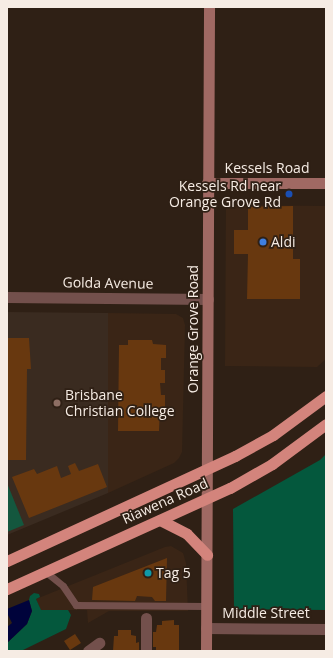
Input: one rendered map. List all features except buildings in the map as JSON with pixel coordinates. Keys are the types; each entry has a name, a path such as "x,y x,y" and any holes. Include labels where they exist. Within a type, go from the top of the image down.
{"highway":[{"name":"Riawena Road","path":"7,561 207,470 273,435 326,396"},
{"name":"Riawena Road","path":"7,589 207,499 272,464 326,424"},
{"path":"160,520 187,534 206,555"}],"main road":[{"name":"Orange Grove Road","path":"206,651 209,7"},
{"name":"Kessels Road","path":"207,182 326,183"}],"street":[{"name":"Golda Avenue","path":"7,297 208,299"},
{"path":"146,618 146,651"},
{"name":"Middle Street","path":"206,628 326,629"},
{"path":"88,651 99,643"}],"lane":[{"path":"46,572 63,586 76,605 206,606"}],"shaded area":[{"path":"226,205 326,206 326,359 317,367 225,366"},
{"name":"Brisbane Christian College","path":"7,312 108,313 108,493 7,535"},
{"path":"108,313 176,314 183,318 185,325 182,452 174,463 108,493"},
{"path":"171,546 183,553 186,563 188,611 109,611 88,623 87,610 40,610 36,599 165,547"},
{"path":"29,600 32,611 27,624 7,643 7,627 12,623 7,613 7,609"}],"green space":[{"path":"326,454 326,610 234,609 233,509 320,460"},
{"path":"7,483 24,525 7,532"},
{"path":"34,593 39,594 40,597 36,599 41,610 68,610 71,615 66,629 21,651 7,651 7,643 27,624 32,611 29,600 30,596"}],"place":[{"name":"Kessels Rd near Orange Grove Rd","path":"289,194"},
{"name":"Aldi","path":"263,242"},
{"name":"Brisbane Christian College","path":"57,403"},
{"name":"Tag 5","path":"148,573"}]}
